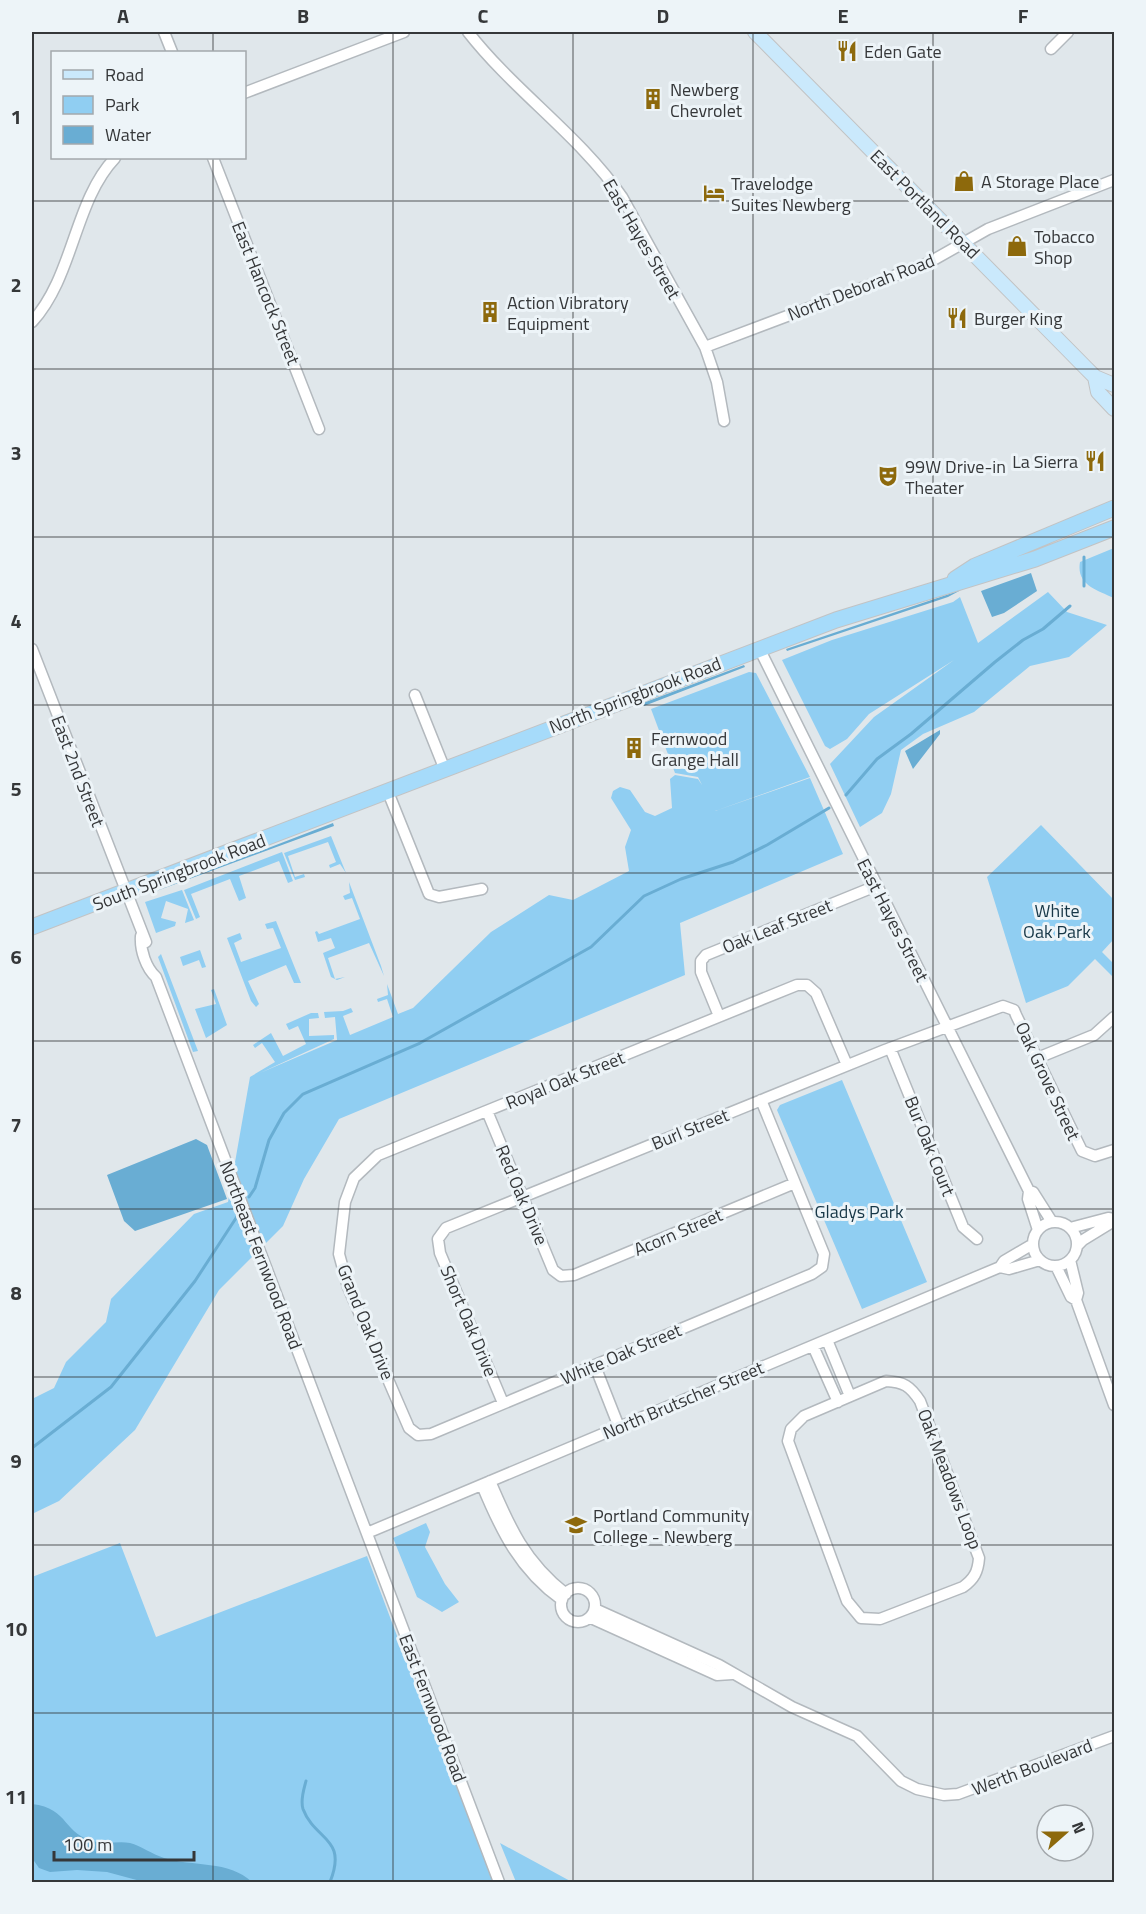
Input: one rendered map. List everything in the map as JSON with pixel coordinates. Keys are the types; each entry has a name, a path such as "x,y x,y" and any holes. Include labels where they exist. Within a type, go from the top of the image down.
{"highway":[{"name":"North Springbrook Road","path":"948,583 975,566 1114,508"},
{"name":"North Springbrook Road","path":"326,815 759,648 948,583 979,577 1114,528"},
{"path":"979,577 985,569 1010,559 1007,554"},
{"name":"South Springbrook Road","path":"32,927 326,815"}],"main road":[{"name":"East Portland Road","path":"755,32 1095,377 1114,385"},
{"name":"East Portland Road","path":"1095,377 1098,392 1114,409"}],"street":[{"path":"164,32 172,51"},
{"path":"246,92 404,32"},
{"name":"East Hayes Street","path":"468,32 518,88 608,177 631,212 705,347 717,382 724,421"},
{"path":"1051,50 1068,32"},
{"path":"32,322 47,304 58,284 91,198 113,159"},
{"name":"East Hancock Street","path":"213,159 319,429"},
{"name":"North Deborah Road","path":"705,347 928,263 1016,217 1114,180"},
{"name":"East Hayes Street","path":"759,648 1029,1191 1028,1199 1038,1230"},
{"name":"East 2nd Street","path":"32,649 125,892"},
{"path":"416,695 445,770"},
{"path":"388,792 429,894 439,897 482,889"},
{"name":"Oak Leaf Street","path":"720,1016 701,972 701,962 706,955 876,886"},
{"name":"Northeast Fernwood Road","path":"125,892 141,936 147,944 157,970 156,977 367,1533"},
{"name":"Royal Oak Street","path":"345,1202 354,1178 378,1155 797,985 807,985 816,993 847,1065"},
{"name":"Oak Grove Street","path":"946,1025 998,1006 1009,1007 1016,1015 1035,1059 1082,1151 1095,1156 1114,1150"},
{"path":"1035,1059 1094,1035 1114,1017"},
{"name":"Burl Street","path":"438,1239 446,1228 946,1025"},
{"name":"Bur Oak Court","path":"890,1048 963,1227 977,1239"},
{"path":"761,1100 795,1183"},
{"name":"Red Oak Drive","path":"487,1112 553,1270 561,1276"},
{"name":"White Oak Street","path":"418,1435 431,1434 812,1274 822,1267 824,1254 795,1183"},
{"name":"Acorn Street","path":"561,1276 574,1275 795,1183"},
{"name":"East Hayes Street","path":"1029,1191 1033,1192 1052,1222"},
{"name":"Grand Oak Drive","path":"345,1202 339,1243 342,1267 409,1428 418,1435"},
{"path":"1076,1300 1071,1297 1056,1266 1040,1260 1033,1244 1038,1230 1052,1222 1070,1228 1108,1218 1114,1220"},
{"path":"1114,1220 1083,1240 1070,1260 1078,1293 1076,1300 1114,1405"},
{"path":"1070,1228 1077,1239 1077,1246"},
{"name":"Short Oak Drive","path":"438,1239 440,1253 503,1403"},
{"name":"North Brutscher Street","path":"367,1533 1000,1267 1004,1261 1033,1244"},
{"name":"North Brutscher Street","path":"1000,1267 1009,1269 1040,1260"},
{"path":"1056,1266 1070,1260"},
{"path":"827,1340 850,1396"},
{"path":"813,1346 838,1402"},
{"path":"595,1366 619,1427"},
{"name":"Oak Meadows Loop","path":"886,1382 902,1382 912,1389 920,1401 979,1558 979,1568 973,1580 963,1587 880,1619 861,1618 854,1612 788,1441 790,1429 797,1421 850,1396 886,1382"},
{"name":"Werth Boulevard","path":"486,1483 511,1549 523,1565 564,1596"},
{"name":"East Fernwood Road","path":"367,1533 499,1882"},
{"name":"Werth Boulevard","path":"572,1589 585,1589 593,1595 593,1614 579,1623 568,1619 561,1609 564,1596 572,1589"},
{"name":"Werth Boulevard","path":"593,1614 719,1665 792,1707 857,1736 902,1781 917,1789 944,1795 975,1789 1114,1736"}],"green space":[{"path":"1114,548 1114,598 1089,586 1081,576 1080,562"},
{"path":"1048,592 1067,612 1107,625 1069,657 1030,666 974,712 923,734 901,750 891,794 882,813 860,827 830,764 874,717 954,660 869,714 847,739 830,749 825,746 782,660 832,640 953,602 960,597 978,643"},
{"path":"749,672 756,673 810,777 715,811 810,778 843,854 680,923 685,975 339,1119 304,1179 283,1226 219,1290 135,1430 59,1501 32,1514 32,1399 54,1388 66,1362 106,1322 111,1299 194,1214 228,1202 250,1077 275,1062 262,1043 255,1048 253,1045 271,1033 283,1056 306,1044 298,1026 289,1030 286,1024 311,1013 318,1013 319,1018 309,1019 309,1036 334,1035 334,1039 260,1073 337,1040 335,1017 325,1018 324,1012 351,1008 353,1012 343,1016 350,1035 393,1017 387,999 378,1002 377,999 388,995 387,984 398,1014 413,1008 491,932 549,895 573,900 629,871 625,847 631,830 611,798 613,791 620,787 630,790 645,812 655,816 672,808 670,779 675,775 698,779 702,785 698,777 675,773 651,709"},
{"name":"White Oak Park","path":"1041,825 1114,900 1114,939 1102,952 1114,964 1114,978 1095,959 1068,986 1026,1003 987,877"},
{"path":"331,836 346,873 340,864 330,868 329,865 336,862 328,842 288,856 295,877 304,874 305,877 295,880 284,853"},
{"path":"282,852 293,881 288,883 279,861 239,876 246,898 239,901 230,879 191,894 200,917 196,919 184,890"},
{"path":"349,882 384,976 369,943 328,958 335,979 331,977 323,953 335,948 331,938 318,942 315,932 319,934 360,919 352,898 345,900 343,896 350,893"},
{"path":"182,890 194,920 185,923 188,909 166,901 161,918 176,922 175,926 156,933 145,902"},
{"path":"276,921 301,983 294,983 286,965 248,981 259,1004 256,1007 251,1001 227,938 240,933 242,939 234,943 241,962 281,948 273,928 267,929 265,924"},
{"path":"200,950 206,967 202,968 199,960 183,966 180,957"},
{"path":"161,954 198,1051 193,1052 158,957"},
{"path":"214,989 227,1025 206,1038 195,1009 216,1004 211,990"},
{"name":"Gladys Park","path":"842,1080 927,1282 862,1309 777,1110 780,1105"},
{"path":"426,1523 430,1532 425,1547 445,1584 459,1602 442,1612 417,1597 393,1538"},
{"path":"120,1543 156,1637 367,1556 420,1697 424,1694 496,1882 32,1882 32,1577"},
{"path":"500,1843 572,1882 516,1882"}],"water":[{"path":"1031,573 1037,591 1004,613 992,617 981,591"},
{"path":"961,590 948,597 787,651 786,649"},
{"path":"744,665 745,667 644,706 643,703"},
{"path":"940,730 940,734 913,769 905,751"},
{"path":"333,823 334,826 151,893"},
{"path":"196,1139 207,1145 227,1199 135,1231 124,1221 107,1175"},
{"path":"32,1804 44,1806 53,1811 77,1834 86,1839 101,1843 130,1843 175,1861 233,1870 252,1882 144,1882 107,1872 77,1870 50,1872 39,1868 32,1858"}],"waterway":[{"path":"1084,557 1084,586"},
{"path":"846,795 877,759 911,734 995,662 1023,640 1043,629 1070,606"},
{"path":"249,1197 255,1188 269,1140 284,1113 303,1094 420,1043 591,947 644,896 681,879 733,862 767,845 829,808"},
{"path":"32,1448 111,1387 195,1281 238,1215"},
{"path":"306,1781 302,1798 303,1809 308,1819 333,1848 335,1856 330,1882"}],"place":[{"name":"Eden Gate","path":"847,51"},
{"name":"Newberg Chevrolet","path":"653,99"},
{"name":"A Storage Place","path":"964,181"},
{"name":"Travelodge Suites Newberg","path":"714,193"},
{"name":"Tobacco Shop","path":"1017,246"},
{"name":"Action Vibratory Equipment","path":"490,312"},
{"name":"Burger King","path":"957,318"},
{"name":"La Sierra","path":"1095,461"},
{"name":"99W Drive-in Theater","path":"888,476"},
{"name":"Fernwood Grange Hall","path":"634,748"},
{"name":"Portland Community College - Newberg","path":"576,1525"}]}
